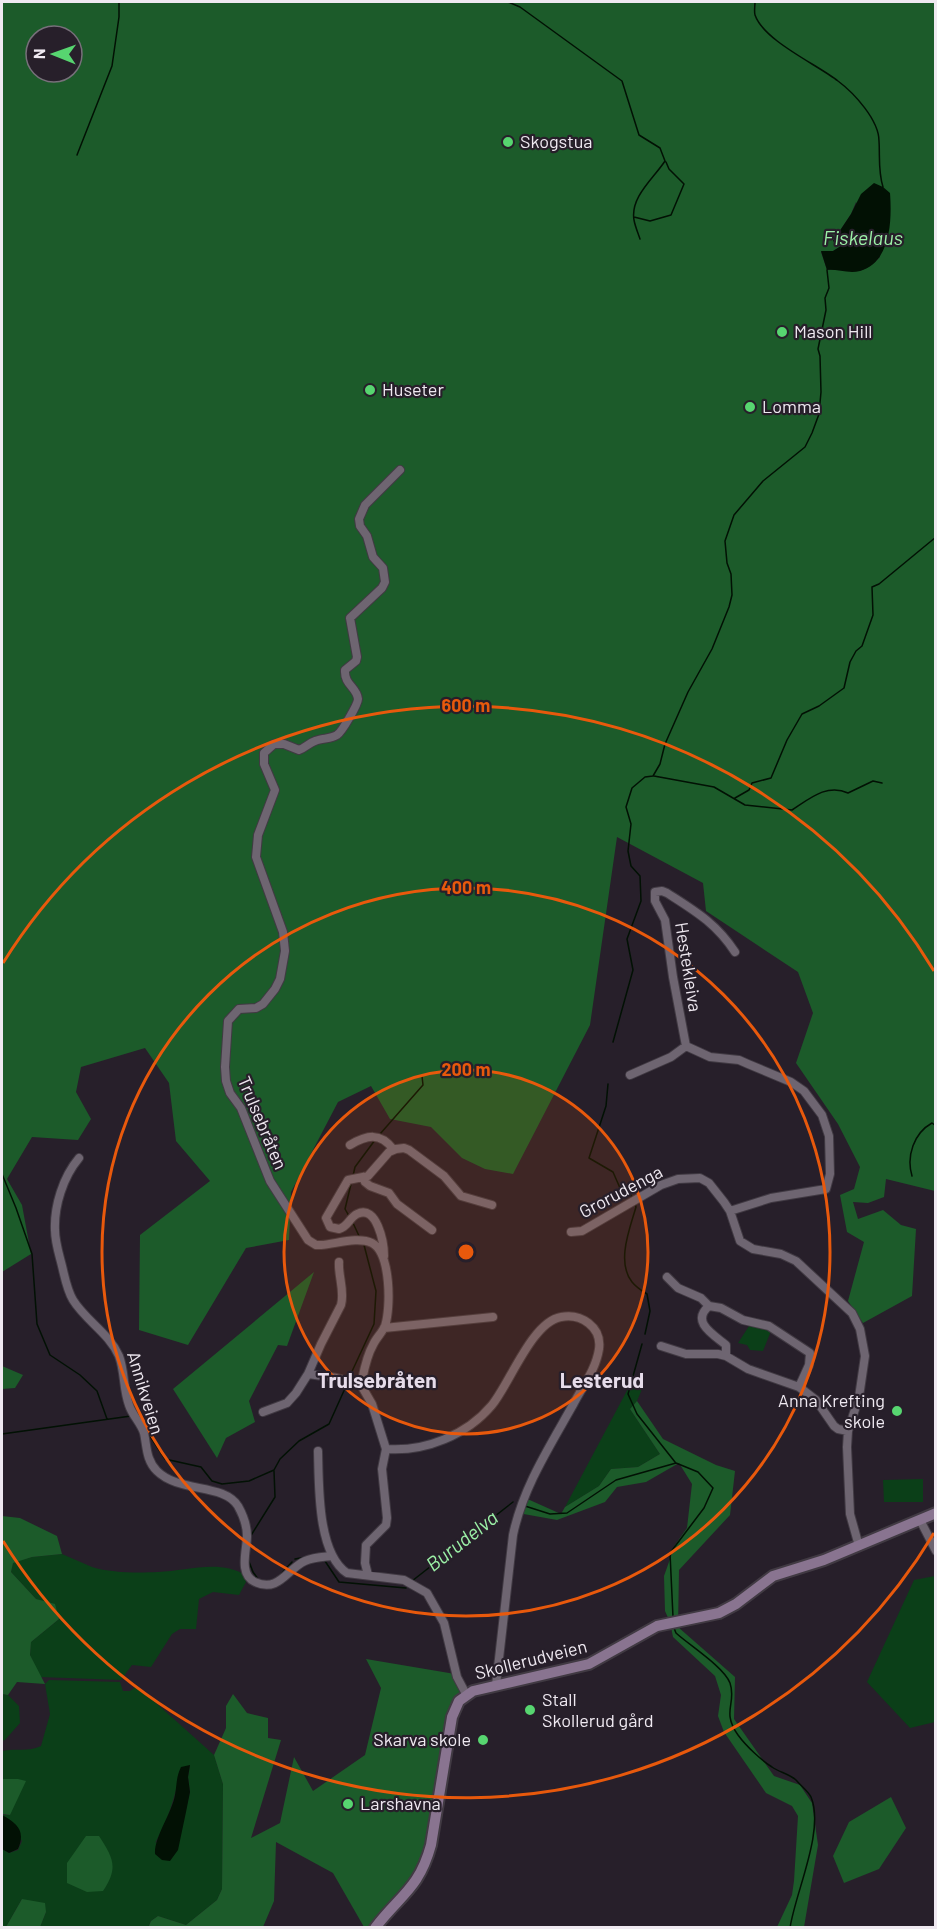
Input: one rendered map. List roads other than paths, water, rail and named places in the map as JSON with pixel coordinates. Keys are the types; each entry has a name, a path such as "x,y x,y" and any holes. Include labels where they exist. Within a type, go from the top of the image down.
{"street":[{"name":"Trulsebråten","path":"385,1260 371,1243 359,1241 316,1245 308,1240 270,1181 241,1108 230,1093 225,1067 228,1021 239,1009 256,1008 263,1004 280,979 285,951 283,932 256,857 258,835 275,790 264,764 264,753 274,744 284,744 299,750 318,739 335,736 342,731 357,704 356,692 346,681 345,675 345,670 356,661 357,657 350,618 382,588 386,575 373,557 359,519 365,505 400,470"},
{"name":"Hestekleiva","path":"686,1046 665,920 655,901 655,892 667,893 708,920 726,938 735,952"},
{"path":"630,1075 671,1057 686,1046 710,1057 739,1060 799,1086 822,1115 829,1136 829,1182 826,1189 771,1198 730,1211"},
{"path":"350,1145 365,1138 377,1137 383,1139 393,1149"},
{"path":"368,1575 365,1563 366,1545 386,1525 387,1518 382,1468 386,1449 372,1404 361,1385 368,1355 384,1328 388,1316 385,1260 381,1233 368,1214 363,1212 354,1215 346,1226 339,1230 330,1227 326,1221 326,1215 348,1180 374,1172 393,1149 399,1148 410,1150 444,1176 461,1196 492,1205"},
{"name":"Annikveien","path":"79,1158 71,1167 62,1187 56,1217 56,1243 72,1300 116,1350 122,1368 128,1403 143,1430 152,1466 159,1473 184,1486 222,1493 237,1504 246,1529 246,1573 252,1581 264,1584 277,1583 304,1561 327,1557"},
{"path":"363,1177 364,1182 388,1193 397,1204 432,1230"},
{"name":"Grorudenga","path":"571,1232 582,1231 662,1185 689,1177 700,1178 709,1183 730,1211 740,1241 753,1249 781,1254 796,1261 844,1304 857,1321 863,1340 864,1368 859,1397 848,1431 848,1503 852,1527 859,1546"},
{"path":"263,1412 287,1402 296,1393 308,1374 343,1299 338,1273 339,1262"},
{"path":"667,1277 678,1288 701,1298 709,1306 721,1308 736,1317 769,1326 810,1353 811,1359 799,1387"},
{"path":"709,1306 702,1316 704,1326 726,1346 726,1356"},
{"path":"386,1449 410,1449 431,1444 472,1424 492,1405 546,1322 566,1316 577,1317 588,1322 595,1329 600,1341 595,1366 534,1475 518,1513 513,1535 496,1685"},
{"path":"384,1328 493,1317"},
{"path":"661,1346 686,1354 726,1356 748,1369 799,1387 816,1400 838,1430 848,1431"},
{"path":"308,1374 337,1378 361,1385"},
{"path":"318,1451 320,1503 327,1557 347,1573 413,1584 430,1598 444,1623 457,1677 466,1694"},
{"name":"Skollerudveien","path":"375,1928 416,1882 427,1862 452,1717 459,1701 466,1694 589,1664 657,1626 719,1613 736,1604 773,1576 824,1560 936,1513"},
{"path":"920,1520 936,1551"}],"water":[{"name":"Fiskelaus","path":"874,183 890,193 890,227 884,249 878,259 860,271 827,270 821,251 833,251 841,246 833,241 861,194"},
{"path":"190,1765 188,1777 190,1792 178,1850 170,1861 162,1860 155,1854 157,1840 173,1802 179,1771 181,1767"},
{"path":"2,1815 19,1828 21,1837 18,1849 9,1853 2,1849"}],"waterway":[{"path":"77,155 112,66 119,2"},
{"path":"508,2 520,7 622,81 639,135 660,148 665,161 639,196 634,212 634,222 640,239"},
{"path":"755,2 755,15 760,25 769,34 792,52 838,81 851,92 870,116 878,133 883,187"},
{"path":"634,217 650,221 671,215 684,184 669,169 666,162"},
{"path":"613,1042 633,970 627,939 641,901 640,876 631,866 628,851 631,824 626,807 632,788 645,777 653,776 660,764 665,744 688,692 712,649 729,607 732,595 731,574 727,563 725,541 734,515 763,481 805,447 812,433 819,414 821,392 818,349 826,310 825,298 829,288 827,270"},
{"path":"735,798 749,790 752,783 771,778 787,740 802,714 819,706 844,688 850,662 862,646 873,615 872,587 879,584 936,537"},
{"path":"654,776 714,787 745,805 792,810 826,791 840,790 848,793 873,781 882,783"},
{"path":"380,1134 423,1085 422,1076"},
{"path":"608,1084 606,1106 589,1158 613,1172 620,1188 629,1192 633,1199"},
{"path":"912,1176 910,1161 916,1139 932,1123 936,1126"},
{"path":"353,1176 355,1167 375,1140"},
{"path":"2,1174 32,1254 37,1324 50,1355 80,1375 97,1391 107,1419"},
{"path":"349,1216 345,1209 351,1184"},
{"path":"635,1204 626,1245 625,1265 632,1282 647,1294 650,1311 645,1334"},
{"path":"353,1223 360,1238"},
{"path":"348,1380 374,1324 376,1291 364,1245"},
{"path":"642,1344 628,1394 637,1414 675,1462"},
{"path":"146,1430 165,1459 201,1467 212,1481 222,1484 249,1481 274,1470 280,1459 299,1441 329,1424 347,1384"},
{"path":"2,1434 131,1416"},
{"name":"Burudelva","path":"525,1506 550,1514 567,1513 616,1480 676,1463 698,1472 713,1488 704,1508 670,1553 673,1617"},
{"name":"Burudelva","path":"250,1537 275,1497 274,1471"},
{"name":"Burudelva","path":"412,1581 513,1502"},
{"name":"Burudelva","path":"295,1559 306,1557"},
{"name":"Burudelva","path":"248,1559 258,1579"},
{"name":"Burudelva","path":"325,1561 339,1582 406,1588"},
{"name":"Burudelva","path":"280,1575 292,1562"},
{"name":"Burudelva","path":"674,1628 676,1633 714,1663 730,1683 732,1690 731,1720 741,1739 768,1764 796,1780 811,1797 814,1811 812,1844 790,1928"}],"place":[{"name":"Skogstua","path":"508,142"},
{"name":"Mason Hill","path":"782,332"},
{"name":"Huseter","path":"370,390"},
{"name":"Lomma","path":"750,407"},
{"name":"Anna Krefting skole","path":"897,1411"},
{"name":"Stall Skollerud gård","path":"530,1710"},
{"name":"Skarva skole","path":"483,1740"},
{"name":"Larshavna","path":"348,1804"}],"district":[{"name":"Trulsebråten","path":"377,1381"},
{"name":"Lesterud","path":"602,1381"}]}
